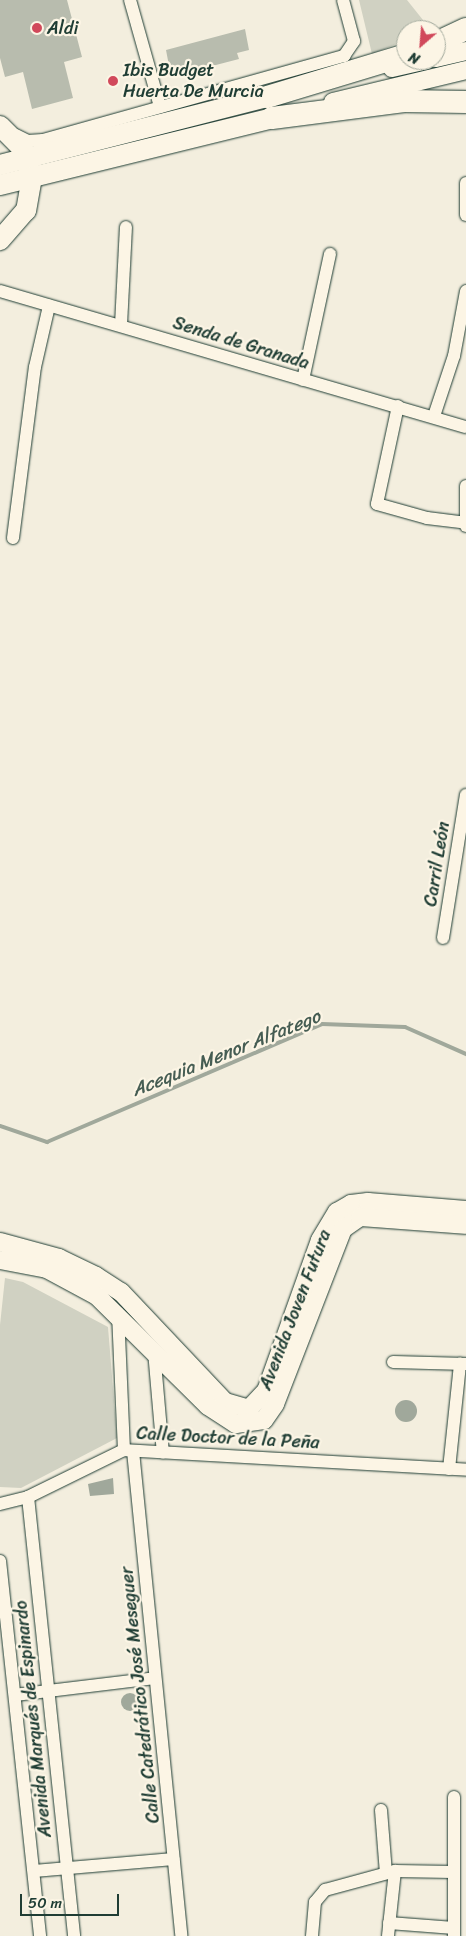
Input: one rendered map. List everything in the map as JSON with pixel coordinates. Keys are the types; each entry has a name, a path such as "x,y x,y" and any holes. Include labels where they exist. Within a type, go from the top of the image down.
{"highway":[{"path":"446,38 466,29"},
{"path":"269,107 396,59"},
{"path":"269,107 404,101 466,102"}],"main road":[{"path":"0,185 30,168 269,107"},
{"path":"1,126 17,140 30,168 26,210 2,239"},
{"path":"0,165 30,168"}],"street":[{"path":"130,0 160,107"},
{"path":"1,126 24,140 37,141 350,51 354,41 343,0"},
{"path":"446,56 466,51"},
{"path":"269,107 396,69"},
{"path":"269,107 466,70"},
{"path":"466,183 466,215"},
{"path":"121,325 126,227"},
{"path":"303,380 330,254"},
{"name":"Senda de Granada","path":"2,291 303,380 434,416 466,427"},
{"path":"434,416 454,356 466,291"},
{"path":"13,538 35,367 49,306"},
{"path":"398,406 377,504 465,524 466,486"},
{"name":"Carril León","path":"443,938 466,795"},
{"name":"Avenida Joven Futura","path":"0,1242 59,1258 96,1276 121,1292 225,1402 249,1409 266,1391 320,1240 337,1212 351,1204 368,1202 466,1210"},
{"name":"Avenida Joven Futura","path":"0,1260 47,1269 118,1313 219,1416 236,1424 264,1420 275,1404 343,1229 360,1217 466,1225"},
{"name":"Calle Catedrático José Meseguer","path":"118,1313 129,1451 155,1678 181,1936"},
{"path":"154,1349 162,1453"},
{"path":"393,1362 463,1364 449,1469"},
{"name":"Calle Doctor de la Peña","path":"0,1504 28,1497 129,1451 466,1470"},
{"name":"Avenida Marqués de Espinardo","path":"28,1497 74,1936"},
{"name":"Avenida Marqués de Espinardo","path":"0,1561 40,1936"},
{"path":"15,1695 155,1678"},
{"path":"381,1810 390,1872 389,1930 454,1932 460,1898 453,1872 454,1797"},
{"path":"34,1871 174,1859"},
{"path":"312,1936 314,1902 325,1890 390,1872 453,1872"}],"shaded area":[{"path":"359,0 407,0 423,20 396,20 396,44 372,54"},
{"path":"5,1278 23,1282 108,1327 117,1438 21,1488 0,1487 0,1325"},
{"path":"406,1400 416,1407 417,1411 410,1421 406,1422 396,1415 395,1411 402,1401"},
{"path":"113,1478 114,1494 90,1496 88,1484"},
{"path":"126,1693 134,1693 139,1698 137,1709 126,1711 121,1706 121,1698"}],"building":[{"name":"Aldi","path":"0,0 67,0 82,57 64,62 73,98 32,109 23,72 5,77 0,58"},
{"path":"245,29 249,50 237,53 239,59 185,73 183,67 170,71 166,50"}],"waterway":[{"name":"Acequia Menor Alfatego","path":"0,1126 47,1142 322,1024 405,1027 466,1054"}],"place":[{"name":"Aldi","path":"37,28"},
{"name":"Ibis Budget Huerta De Murcia","path":"113,81"}]}
